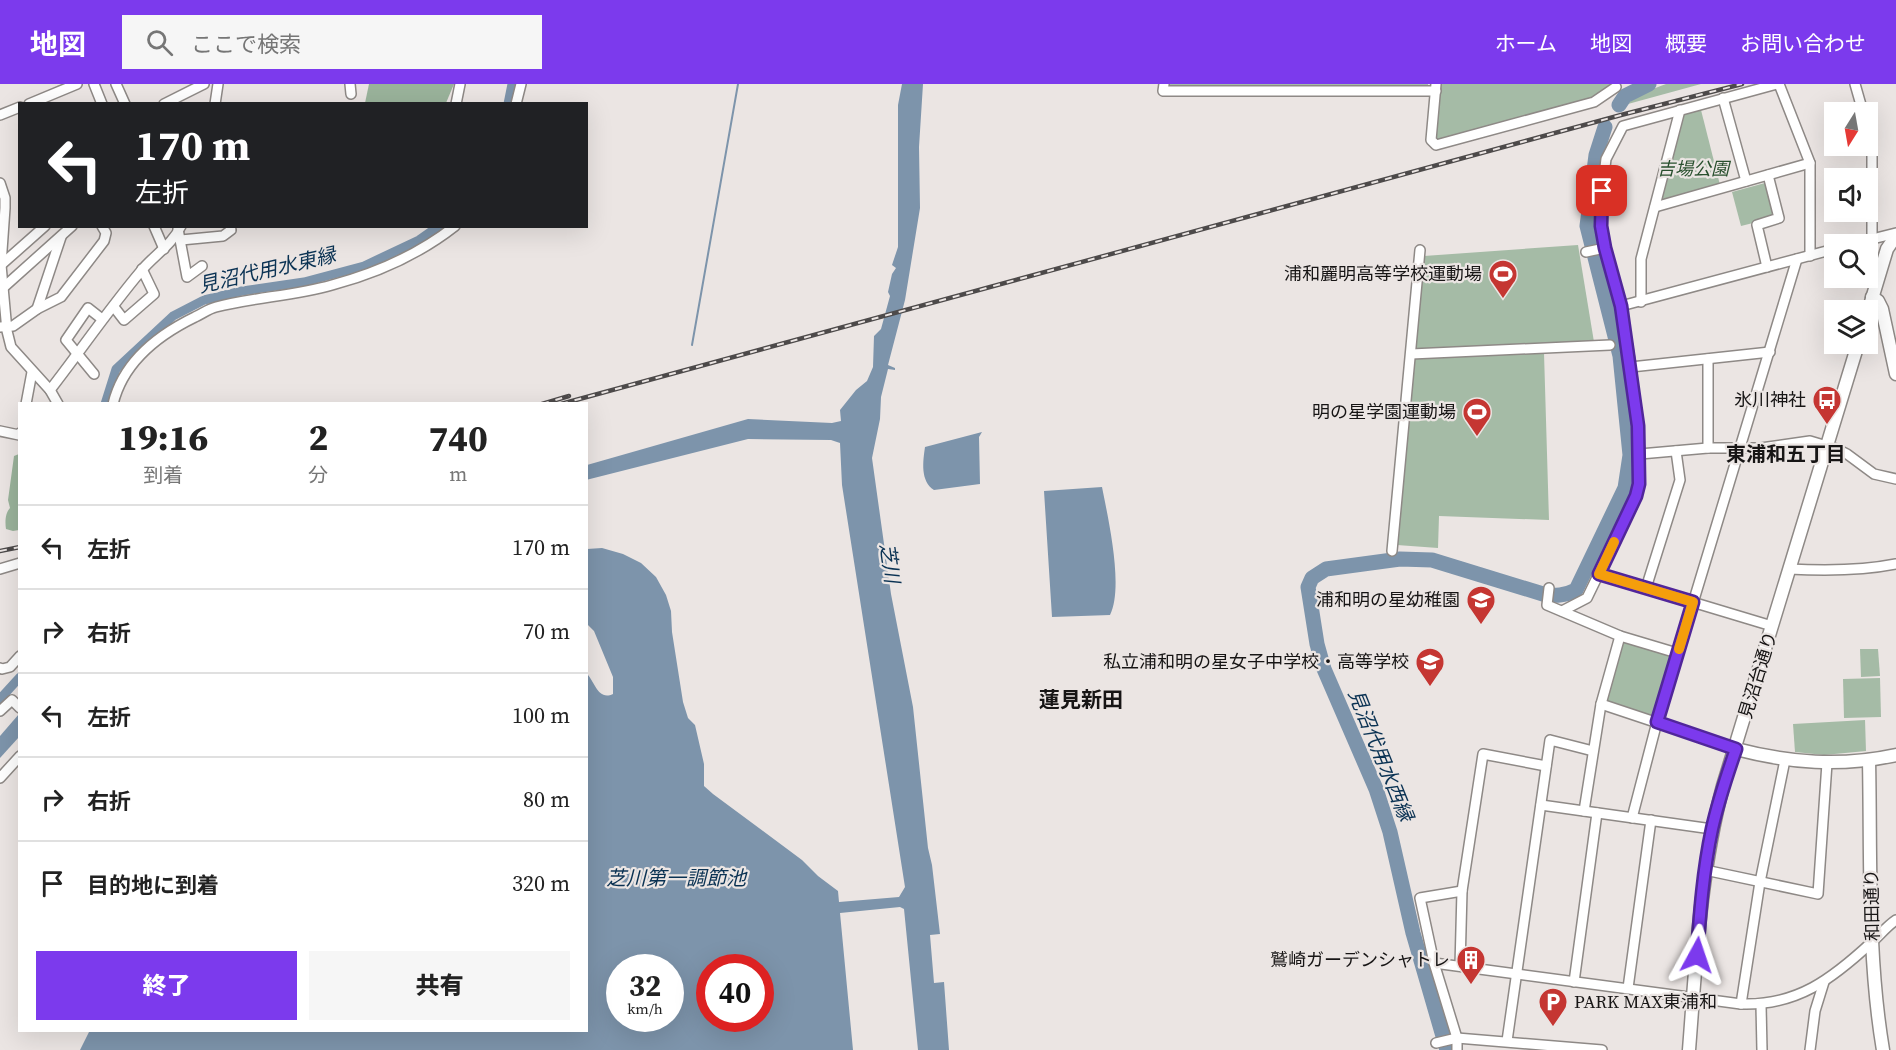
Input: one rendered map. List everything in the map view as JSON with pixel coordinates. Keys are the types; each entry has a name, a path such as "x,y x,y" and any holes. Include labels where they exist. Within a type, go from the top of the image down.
{"street":[{"path":"34,102 77,84"},
{"path":"94,84 101,102"},
{"path":"116,84 124,102"},
{"path":"169,102 204,84"},
{"path":"215,102 218,84"},
{"path":"456,102 460,84"},
{"path":"516,102 521,84"},
{"path":"1164,84 1162,91 1436,88 1431,140 1436,145 1594,102 1616,87"},
{"path":"1562,611 1587,598 1636,496 1639,484 1640,454 1631,367 1621,306 1601,226 1606,159 1623,126 1778,84 1810,163 1810,256"},
{"path":"1854,84 1860,102"},
{"path":"1723,98 1746,181"},
{"path":"0,115 18,108"},
{"path":"1641,302 1641,259 1680,110"},
{"path":"1872,156 1872,234"},
{"path":"1655,207 1810,163"},
{"path":"1767,267 1757,225 1779,219 1768,175"},
{"path":"0,183 5,208 1,265 4,287 4,326 11,347 50,390 57,402"},
{"path":"1,265 43,228"},
{"path":"4,287 70,228"},
{"path":"4,326 13,326 37,309 61,297 104,241 106,233 103,228"},
{"path":"155,228 164,249"},
{"path":"180,231 223,236 230,228"},
{"path":"114,402 129,368 149,345 177,326 213,308 329,286 375,273 416,252 452,228"},
{"path":"50,390 142,269 180,231"},
{"path":"180,231 187,277 202,266"},
{"path":"1878,238 1896,234"},
{"path":"1871,300 1887,249 1896,234"},
{"path":"37,309 61,237"},
{"path":"1586,252 1605,248"},
{"path":"1392,551 1420,250"},
{"path":"1621,306 1824,252"},
{"path":"1632,818 1677,653 1797,259"},
{"path":"114,307 124,320 154,294 142,269"},
{"path":"1872,297 1878,301 1882,309 1896,374"},
{"path":"94,374 66,340 88,308 102,319"},
{"path":"1411,354 1610,345"},
{"path":"1631,367 1770,352"},
{"name":"見沼台通り","path":"1689,1050 1705,870 1712,829 1855,354"},
{"path":"1708,359 1708,448"},
{"path":"26,402 32,372"},
{"path":"0,431 18,435"},
{"path":"1640,454 1708,448 1761,448 1810,441 1847,454 1874,474 1896,479"},
{"path":"1646,588 1680,480 1676,451"},
{"path":"0,569 18,564"},
{"path":"1789,569 1827,571 1896,564"},
{"path":"1599,574 1772,626"},
{"path":"1548,588 1547,605 1620,636 1677,653"},
{"path":"1584,811 1601,704 1620,636"},
{"path":"0,668 10,667 18,658"},
{"path":"0,711 12,700 18,706"},
{"path":"1601,704 1736,749 1785,760 1827,763 1869,760 1896,755"},
{"path":"1507,1041 1550,740 1593,751"},
{"path":"1460,966 1462,891 1483,754 1546,766"},
{"path":"0,778 18,758"},
{"path":"1741,1004 1760,882 1785,760"},
{"name":"和田通り","path":"1869,760 1872,942 1876,1006 1883,1050"},
{"path":"1705,870 1818,894 1827,763"},
{"path":"1541,806 1712,829"},
{"path":"1574,982 1597,813"},
{"path":"1628,988 1651,820"},
{"path":"1457,1050 1420,898 1462,891"},
{"path":"1434,963 1761,1005 1788,999 1824,982 1896,920"},
{"path":"1810,1050 1815,1011 1824,982"},
{"path":"1761,1005 1762,1050"},
{"path":"1436,1043 1453,1039 1507,1041 1559,1048 1602,1050"}],"green space":[{"path":"369,84 454,84 446,102 365,102"},
{"path":"1167,84 1428,84 1428,86 1167,88"},
{"path":"1441,84 1612,84 1589,100 1439,140 1436,138"},
{"path":"1666,84 1701,84 1628,104 1640,94"},
{"name":"吉場公園","path":"1701,110 1720,185 1665,201 1661,196 1685,113"},
{"path":"1765,183 1768,185 1776,214 1773,218 1741,226 1732,192"},
{"name":"浦和麗明高等学校運動場","path":"1578,245 1594,342 1414,350 1424,256"},
{"name":"明の星学園運動場","path":"1544,353 1549,520 1439,516 1438,548 1397,545 1413,359"},
{"path":"18,454 18,530 13,531 6,529 6,521 10,508 8,500 14,456"},
{"path":"1626,640 1671,655 1673,658 1656,714 1653,716 1607,703 1605,700 1622,643"},
{"path":"1860,649 1878,649 1880,676 1861,677"},
{"path":"1880,678 1881,717 1844,718 1843,679"},
{"path":"1865,720 1866,751 1824,755 1795,752 1793,724"}],"water":[{"name":"芝川第一調節池","path":"902,84 923,84 919,147 920,208 905,300 888,365 895,370 888,369 881,397 880,419 872,458 891,594 913,707 940,934 930,935 934,983 944,982 949,1050 918,1050 904,909 900,907 840,913 853,1050 80,1050 89,1032 588,1032 588,676 597,690 604,695 613,694 613,677 594,631 588,625 588,549 602,548 623,554 641,563 656,577 666,595 671,611 683,702 688,718 695,725 704,764 704,786 802,860 838,891 839,902 899,897 905,887 842,485 840,443 831,440 748,439 588,479 588,465 748,419 832,423 841,421 840,410 856,390 867,381 873,367 874,336 881,329 890,296 888,292 892,274 896,268 892,265 898,247 898,105"},
{"path":"982,432 979,437 980,484 934,490 924,476 925,447"},
{"path":"1102,487 1114,552 1116,588 1110,615 1052,617 1044,491"},
{"path":"18,715 18,738 0,758 0,736"}],"waterway":[{"name":"見沼代用水東縁","path":"508,102 512,84"},
{"path":"692,345 738,84"},
{"name":"見沼代用水西縁","path":"1619,105 1625,96 1649,84"},
{"name":"見沼代用水西縁","path":"1447,1050 1413,933 1390,832 1376,789 1324,669 1317,644 1308,587 1312,578 1326,569 1400,559 1432,560 1543,594 1560,595 1576,590 1625,488 1630,455 1620,356 1587,226 1596,155 1605,127"},
{"name":"見沼代用水東縁","path":"106,402 116,369 173,316 204,300 242,291 304,282 364,266 419,240 436,228"},
{"name":"見沼代用水東縁","path":"0,699 18,679"}],"railway":[{"path":"568,402 1742,84"},
{"path":"549,402 569,396"},
{"path":"0,551 18,547"}],"slow traffic":[{"path":"1614,542 1599,574 1693,602 1679,649"}],"place":[{"name":"浦和麗明高等学校運動場","path":"1503,300"},
{"name":"氷川神社","path":"1827,426"},
{"name":"明の星学園運動場","path":"1477,438"},
{"name":"浦和明の星幼稚園","path":"1481,626"},
{"name":"私立浦和明の星女子中学校・高等学校","path":"1430,688"},
{"name":"鷲崎ガーデンシャトレ","path":"1471,986"},
{"name":"PARK MAX東浦和","path":"1553,1028"}],"district":[{"name":"東浦和五丁目","path":"1786,454"},
{"name":"蓮見新田","path":"1081,700"}],"route":[{"path":"1602,191 1601,226 1621,306 1631,367 1640,454 1639,484 1636,496 1599,574 1693,602 1657,722 1736,749 1717,810 1708,850 1697,955"}],"water label":[{"name":"芝川","path":"890,563"}]}
